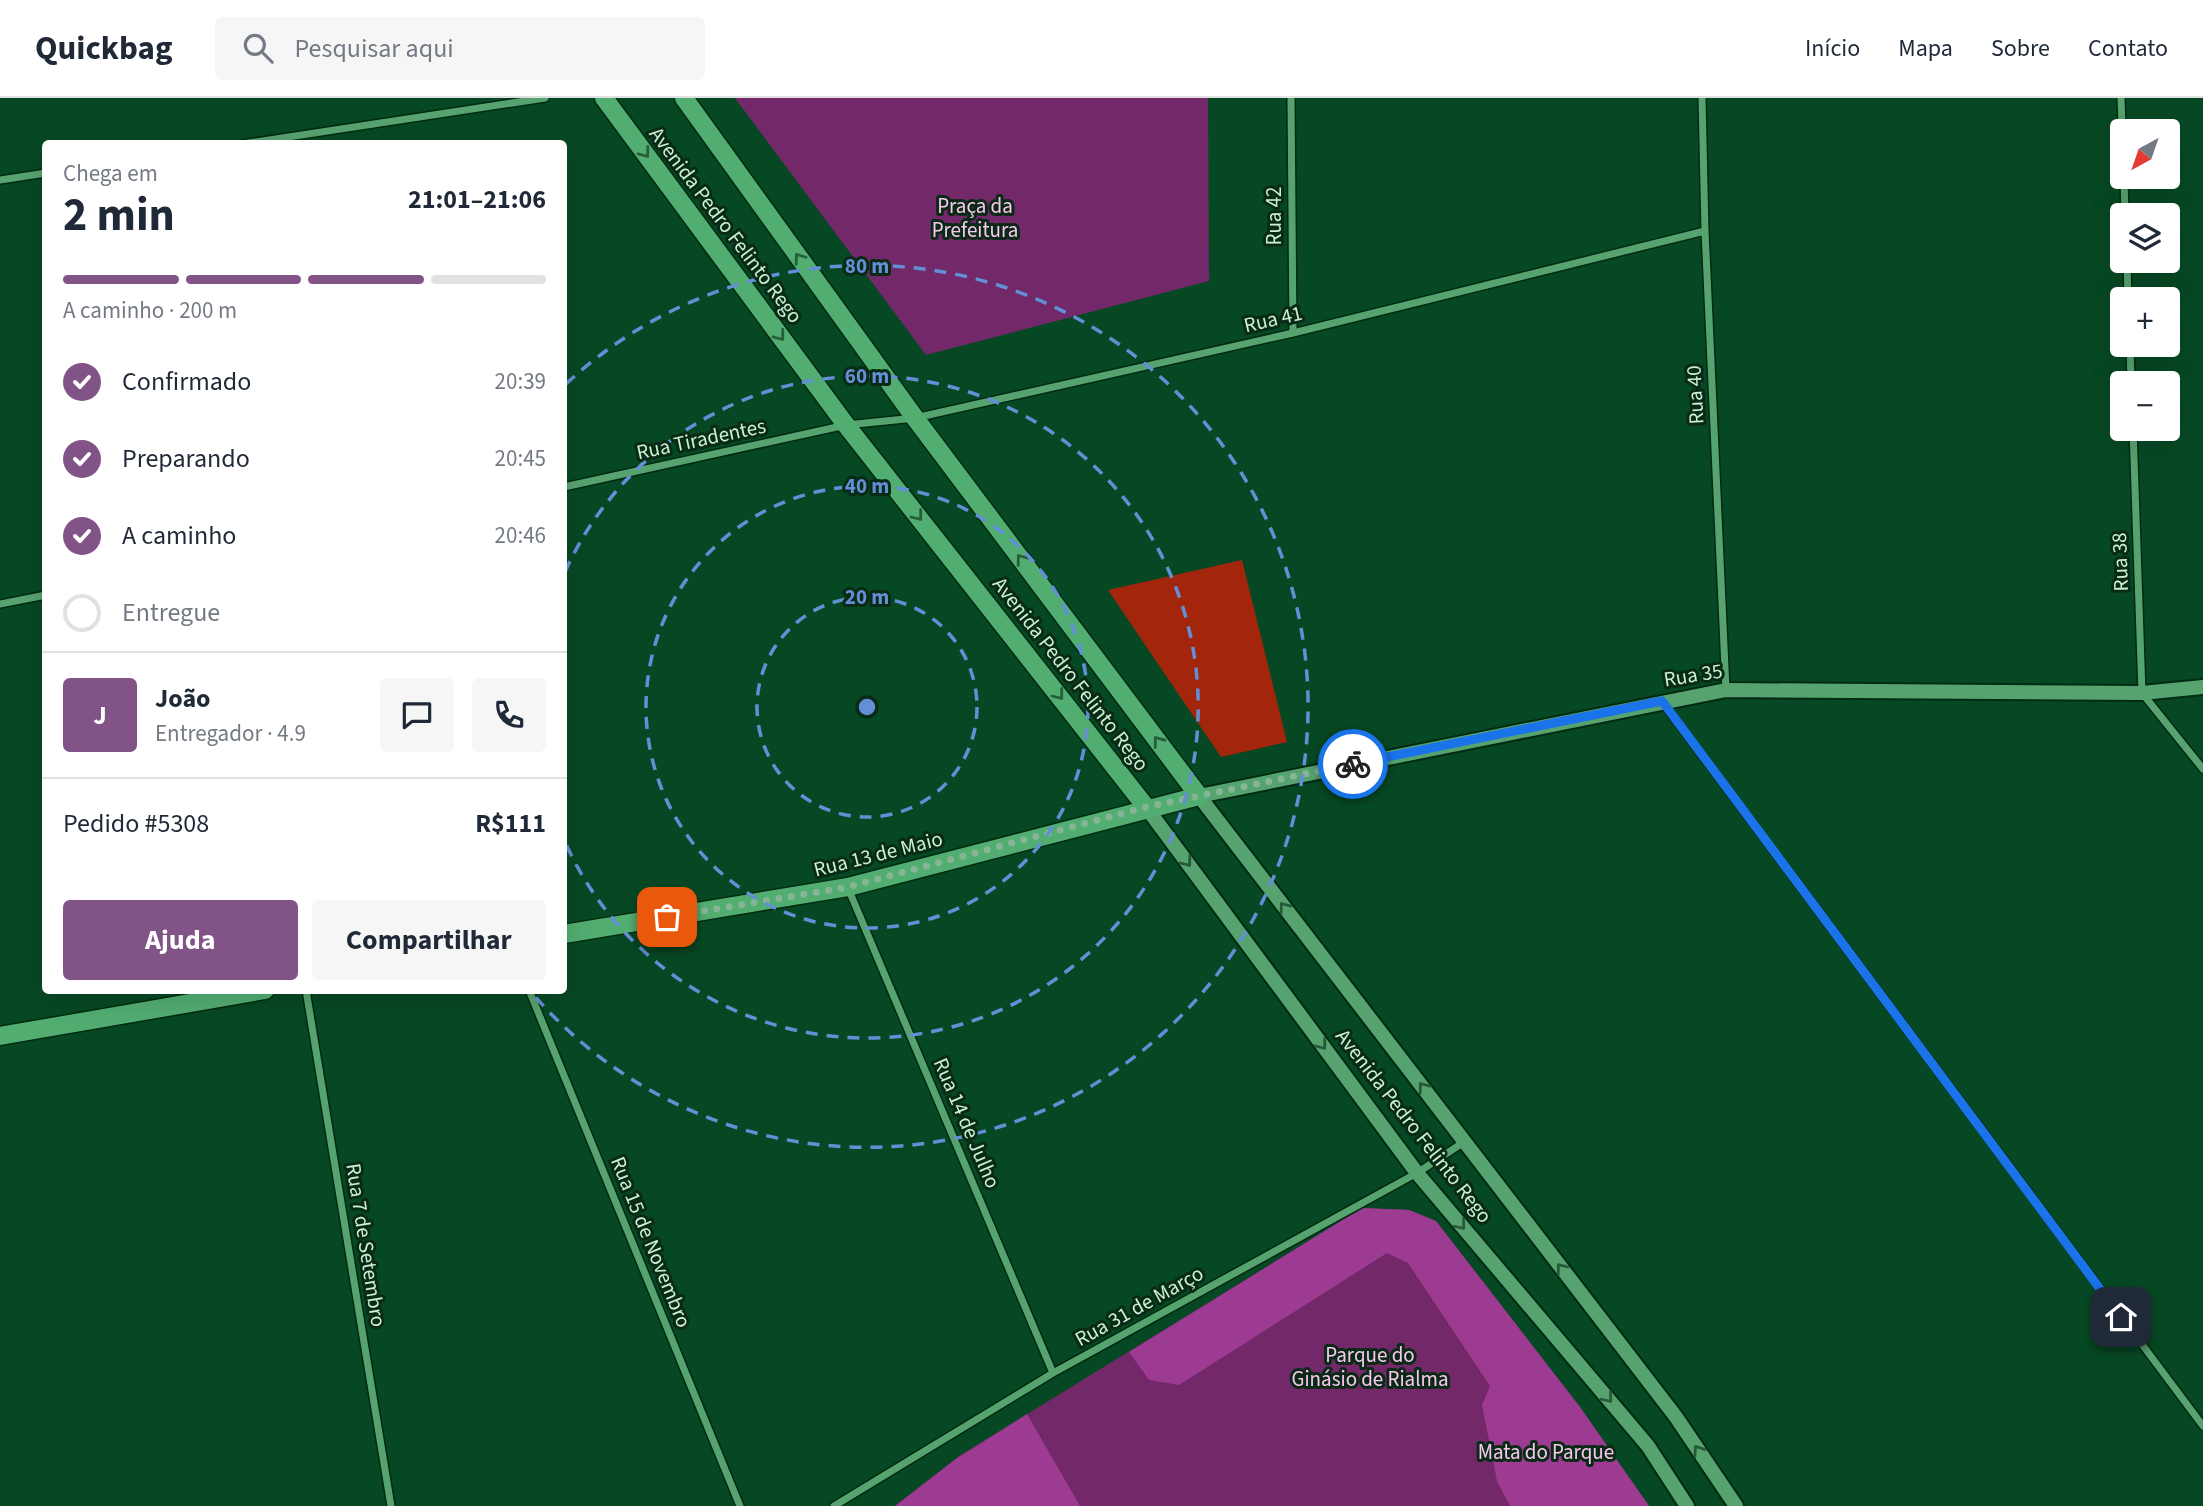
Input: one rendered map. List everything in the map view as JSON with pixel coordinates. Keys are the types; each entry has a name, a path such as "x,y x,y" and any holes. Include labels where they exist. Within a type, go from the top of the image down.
{"main road":[{"name":"Avenida Pedro Felinto Rego","path":"604,98 846,425 1146,807 1417,1173 1648,1446 1687,1506"},
{"name":"Avenida Pedro Felinto Rego","path":"684,98 915,418 1199,796 1676,1417 1737,1506"},
{"name":"Rua 35","path":"1199,796 1726,690 2142,693 2203,687"},
{"name":"Rua 13 de Maio","path":"567,934 848,887 1146,807 1199,796"},
{"path":"0,1036 242,994"}],"street":[{"path":"269,140 545,98"},
{"name":"Rua 42","path":"1291,98 1293,333"},
{"name":"Rua 40","path":"1702,98 1705,231 1726,690"},
{"path":"2121,98 2122,119"},
{"path":"0,180 42,174"},
{"name":"Rua 41","path":"846,425 915,418 1293,333 1705,231"},
{"name":"Rua Tiradentes","path":"567,486 846,425"},
{"name":"Rua 38","path":"2133,441 2142,693"},
{"path":"0,604 42,596"},
{"path":"2142,693 2203,769"},
{"path":"1662,701 2203,1426"},
{"name":"Rua 14 de Julho","path":"848,887 1053,1373"},
{"name":"Rua 7 de Setembro","path":"307,994 391,1506"},
{"name":"Rua 15 de Novembro","path":"531,994 740,1506"},
{"name":"Rua 31 de Março","path":"834,1506 1053,1373 1417,1173 1465,1142"}],"green space":[{"name":"Praça da Prefeitura","path":"735,98 1208,98 1209,281 926,355"},
{"name":"Parque do Ginásio de Rialma","path":"1362,1208 1409,1210 1436,1221 1580,1407 1649,1506 895,1506 959,1456"},
{"name":"Mata do Parque","path":"1362,1208 1409,1210 1436,1221 1580,1407 1649,1506 1510,1506 1497,1481 1482,1405 1490,1386 1408,1263 1387,1253 1179,1385 1149,1380 1129,1352"},
{"path":"1027,1414 1080,1506 895,1506 956,1459"}],"building":[{"path":"1242,560 1287,742 1221,757 1108,590"}],"way so far":[{"path":"667,917 848,887 1146,807 1353,764"}],"route":[{"path":"1353,764 1662,701 2121,1317"}]}
